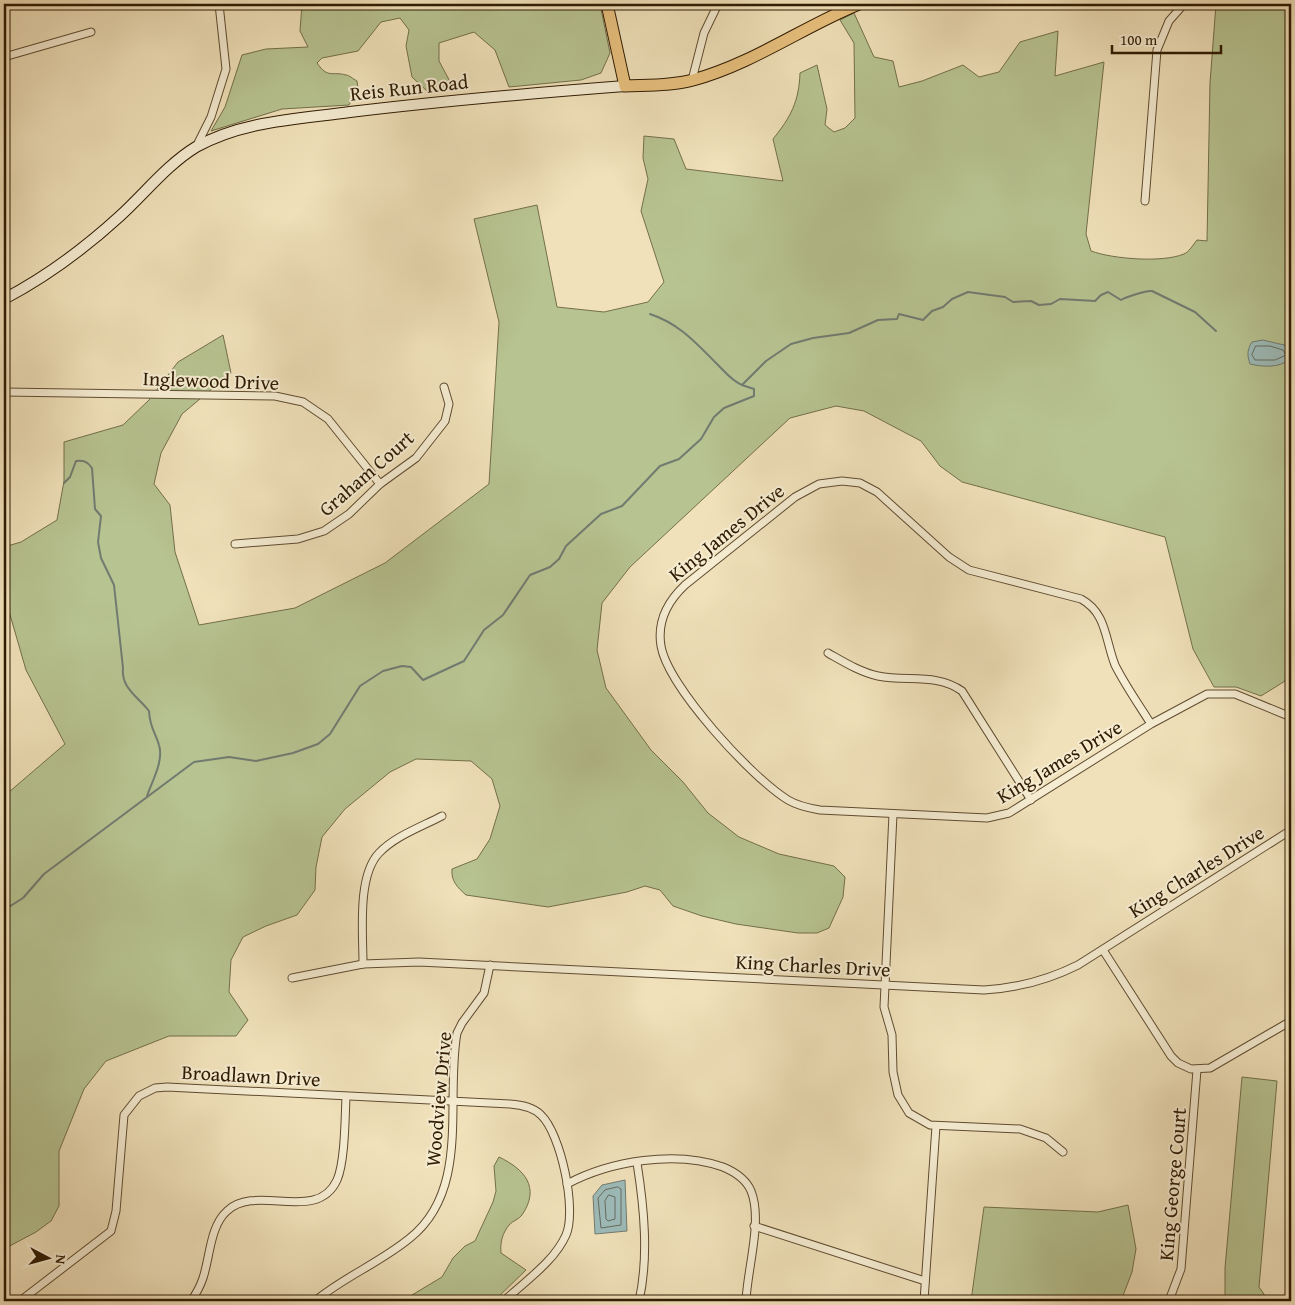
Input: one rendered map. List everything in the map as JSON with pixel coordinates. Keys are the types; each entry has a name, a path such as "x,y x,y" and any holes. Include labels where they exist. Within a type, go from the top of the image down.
{"main road":[{"path":"607,4 624,86"},
{"name":"Reis Run Road","path":"624,86 692,80 765,51 859,4"}],"street":[{"path":"196,147 210,117 226,69 219,4"},
{"path":"692,80 704,33 718,4"},
{"path":"1145,201 1157,50 1169,21 1184,4"},
{"path":"4,57 91,32"},
{"name":"Reis Run Road","path":"4,299 75,254 196,147 232,132 262,123 437,101 624,86"},
{"name":"Graham Court","path":"236,544 298,540 324,531 349,514 380,484 416,458 444,421 450,404 444,387"},
{"name":"Inglewood Drive","path":"4,392 275,396 303,402 328,419 380,484"},
{"name":"King James Drive","path":"1150,724 1116,665 1101,618 1089,604 1081,599 969,570 949,557 887,500 869,487 842,480 819,484 795,497 677,592 661,624 661,646 671,672 732,752 762,781 779,794 798,806 820,810 987,818 1009,813 1150,724 1198,698 1217,693 1244,697 1291,717"},
{"path":"828,653 869,674 889,678 936,679 952,684 962,691 1031,800"},
{"path":"893,814 884,1007 892,1035 893,1072 898,1095 909,1113 924,1123 936,1126 1020,1130 1046,1138 1063,1152"},
{"path":"362,964 365,881 369,866 386,846 442,816"},
{"name":"King Charles Drive","path":"292,978 362,964 419,962 984,990 1014,988 1062,974 1103,950 1291,830"},
{"path":"1103,950 1171,1056 1184,1067 1197,1070 1219,1064 1291,1021"},
{"name":"Woodview Drive","path":"315,1301 411,1238 431,1216 440,1200 450,1167 457,1033 484,993 490,965"},
{"name":"King George Court","path":"1170,1298 1181,1269 1197,1070"},
{"name":"Broadlawn Drive","path":"20,1301 111,1231 116,1211 122,1124 128,1107 139,1096 155,1088 168,1087 520,1105 538,1112 551,1128 567,1184 570,1215 565,1237 550,1258 504,1301"},
{"path":"190,1301 203,1280 216,1228 225,1212 233,1206 254,1201 308,1201 321,1196 332,1188 340,1173 346,1097"},
{"path":"924,1301 936,1126"},
{"path":"567,1184 600,1170 676,1157 687,1158 739,1175 752,1192 754,1206 754,1226 746,1301"},
{"path":"637,1163 642,1194 645,1239 638,1301"},
{"path":"754,1226 925,1282"}],"green space":[{"path":"302,4 600,4 610,53 601,73 581,80 509,87 495,50 474,32 439,43 439,61 454,89 427,91 412,77 406,46 409,30 400,18 381,22 358,51 322,58 317,63 327,73 347,75 357,81 358,88 349,105 282,109 211,131 225,107 242,55 266,49 308,47 300,31"},
{"path":"1216,4 1291,4 1291,646 1285,681 1261,696 1236,687 1214,687 1193,649 1165,537 962,482 940,466 921,441 864,411 836,406 790,418 630,567 602,603 597,650 606,688 651,750 683,782 708,813 739,837 779,854 834,866 845,877 843,897 829,928 817,933 798,933 736,924 702,916 673,906 660,890 645,886 627,892 548,907 466,895 455,884 452,877 452,869 477,859 490,839 500,806 492,779 471,761 416,759 390,772 345,809 322,837 316,867 315,890 297,915 266,926 243,937 231,960 229,992 248,1020 236,1036 169,1036 106,1061 84,1089 59,1151 59,1206 51,1221 36,1232 4,1249 4,793 9,792 65,744 26,670 4,594 4,547 21,542 57,520 64,481 64,442 123,425 149,400 178,362 223,335 231,373 182,414 161,453 154,484 170,505 175,552 199,625 295,608 385,563 489,484 499,322 474,219 537,205 557,307 604,312 648,302 664,282 641,211 648,179 643,158 644,136 674,139 686,169 783,181 773,139 793,108 798,92 800,73 817,65 827,109 825,125 834,132 845,128 855,118 854,43 840,20 854,13 874,57 893,61 899,87 922,81 963,65 979,77 999,72 1020,42 1058,31 1055,76 1104,62 1086,234 1091,251 1138,259 1175,257 1186,253 1197,240 1207,241 1210,83"},
{"path":"1242,1077 1277,1081 1259,1287 1268,1300 1276,1301 1225,1301 1225,1268"},
{"path":"499,1157 522,1173 530,1188 527,1205 521,1216 507,1227 503,1234 501,1246 501,1253 526,1270 494,1301 402,1301 442,1277 453,1258 465,1246 475,1241 493,1202 496,1191 494,1166"},
{"path":"1128,1205 1136,1249 1132,1272 1121,1301 971,1301 984,1207 1098,1212"}],"water":[{"path":"1263,340 1288,346 1290,352 1289,360 1285,363 1270,366 1250,364 1248,353 1250,345 1252,342"},
{"path":"625,1180 627,1231 595,1234 593,1196 602,1185"}],"waterway":[{"path":"4,910 23,898 44,874 194,762 229,757 256,761 293,753 318,744 330,734 360,686 383,671 402,666 411,667 423,680 464,661 484,630 503,615 530,575 550,567 559,559 566,546 601,514 622,506 660,466 679,459 701,439 714,417 724,408 754,396 754,389 742,385 766,361 791,344 813,338 849,333 878,320 897,319 899,314 923,320 932,311 943,307 952,299 968,292 1005,297 1013,302 1031,301 1039,305 1051,304 1060,299 1095,301 1101,295 1108,292 1121,300 1136,294 1152,291 1195,312 1216,331"},
{"path":"650,314 661,318 679,329 729,376 742,385"},
{"path":"64,483 70,477 76,461 86,462 92,468 95,509 101,516 98,542 101,558 114,585 123,675 127,686 149,711 150,722 160,751 159,764 147,796"}]}
